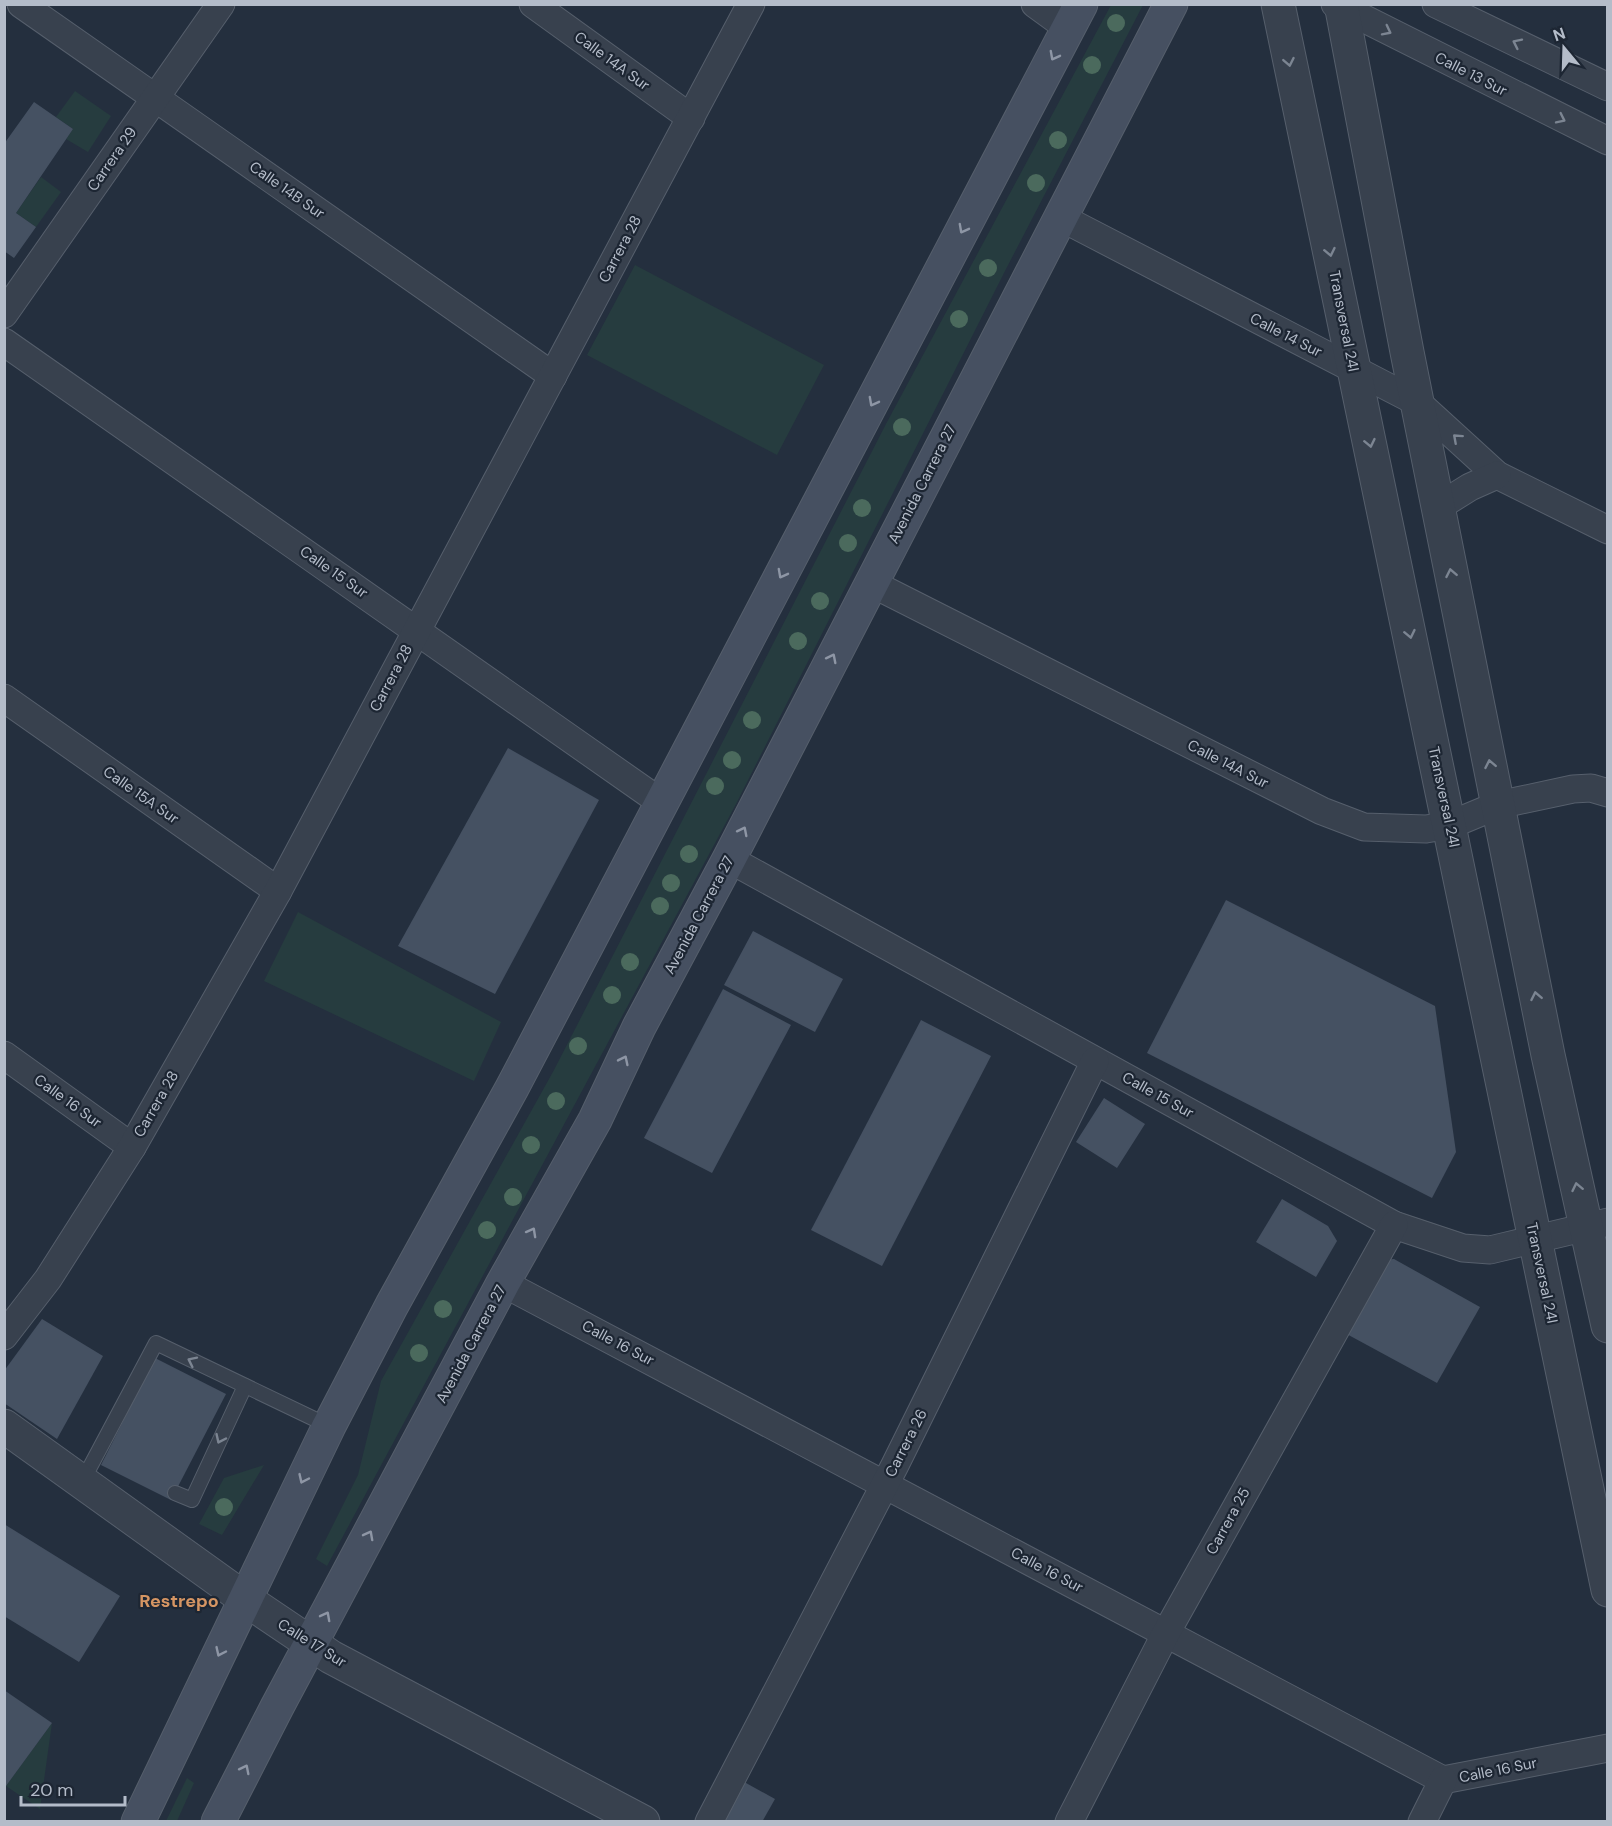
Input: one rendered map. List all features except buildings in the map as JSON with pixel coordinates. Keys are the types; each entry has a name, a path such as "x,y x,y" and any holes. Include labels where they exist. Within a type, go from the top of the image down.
{"main road":[{"name":"Avenida Carrera 27","path":"218,1821 503,1283 595,1120 639,1027 729,859 1171,4"},
{"path":"138,1821 329,1426 392,1305 513,1088 1075,16"}],"street":[{"name":"Calle 14B Sur","path":"21,4 553,376"},
{"name":"Carrera 29","path":"4,314 221,4"},
{"name":"Calle 14A Sur","path":"533,4 691,118"},
{"name":"Carrera 28","path":"4,1336 48,1279 132,1147 278,891 751,4"},
{"path":"1035,4 1075,16"},
{"name":"Transversal 24I","path":"1278,4 1608,1590"},
{"path":"1436,4 1608,87"},
{"path":"1340,6 1546,1044 1597,1225 1608,1326"},
{"name":"Calle 13 Sur","path":"1340,6 1608,141"},
{"name":"Calle 14 Sur","path":"1060,217 1417,402 1497,475 1608,530"},
{"name":"Calle 15 Sur","path":"4,342 662,803"},
{"path":"1438,507 1470,487 1497,475"},
{"name":"Calle 14A Sur","path":"871,583 1322,811 1364,827 1426,829 1450,825 1498,805 1573,789 1591,788 1608,793"},
{"name":"Calle 15A Sur","path":"4,698 278,891"},
{"name":"Calle 15 Sur","path":"729,859 1394,1225 1463,1248 1491,1250 1597,1225"},
{"name":"Calle 16 Sur","path":"4,1055 132,1147"},
{"name":"Carrera 26","path":"709,1821 885,1484 1095,1061"},
{"name":"Carrera 25","path":"1069,1821 1166,1633 1394,1225"},
{"name":"Calle 16 Sur","path":"503,1283 1443,1780 1608,1748"},
{"name":"Calle 17 Sur","path":"4,1426 245,1599 331,1657 643,1821"},
{"path":"1422,1821 1443,1780"}],"lane":[{"path":"81,1483 100,1457 156,1343 329,1426"},
{"path":"175,1493 192,1500 245,1386"}],"green space":[{"path":"1111,5 1143,5 1006,269 736,804 327,1566 316,1559 358,1475 381,1381 554,1070 886,424"},
{"path":"75,91 111,116 88,152 66,139 73,129 56,117"},
{"path":"41,177 61,192 36,227 16,213"},
{"path":"635,265 824,365 777,455 587,355"},
{"path":"298,912 501,1022 474,1081 264,981"},
{"path":"264,1465 222,1535 199,1524 224,1478"},
{"path":"52,1723 40,1809 6,1786"},
{"path":"187,1778 194,1783 177,1821 166,1821"}],"district":[{"name":"Restrepo","path":"179,1601"}]}
